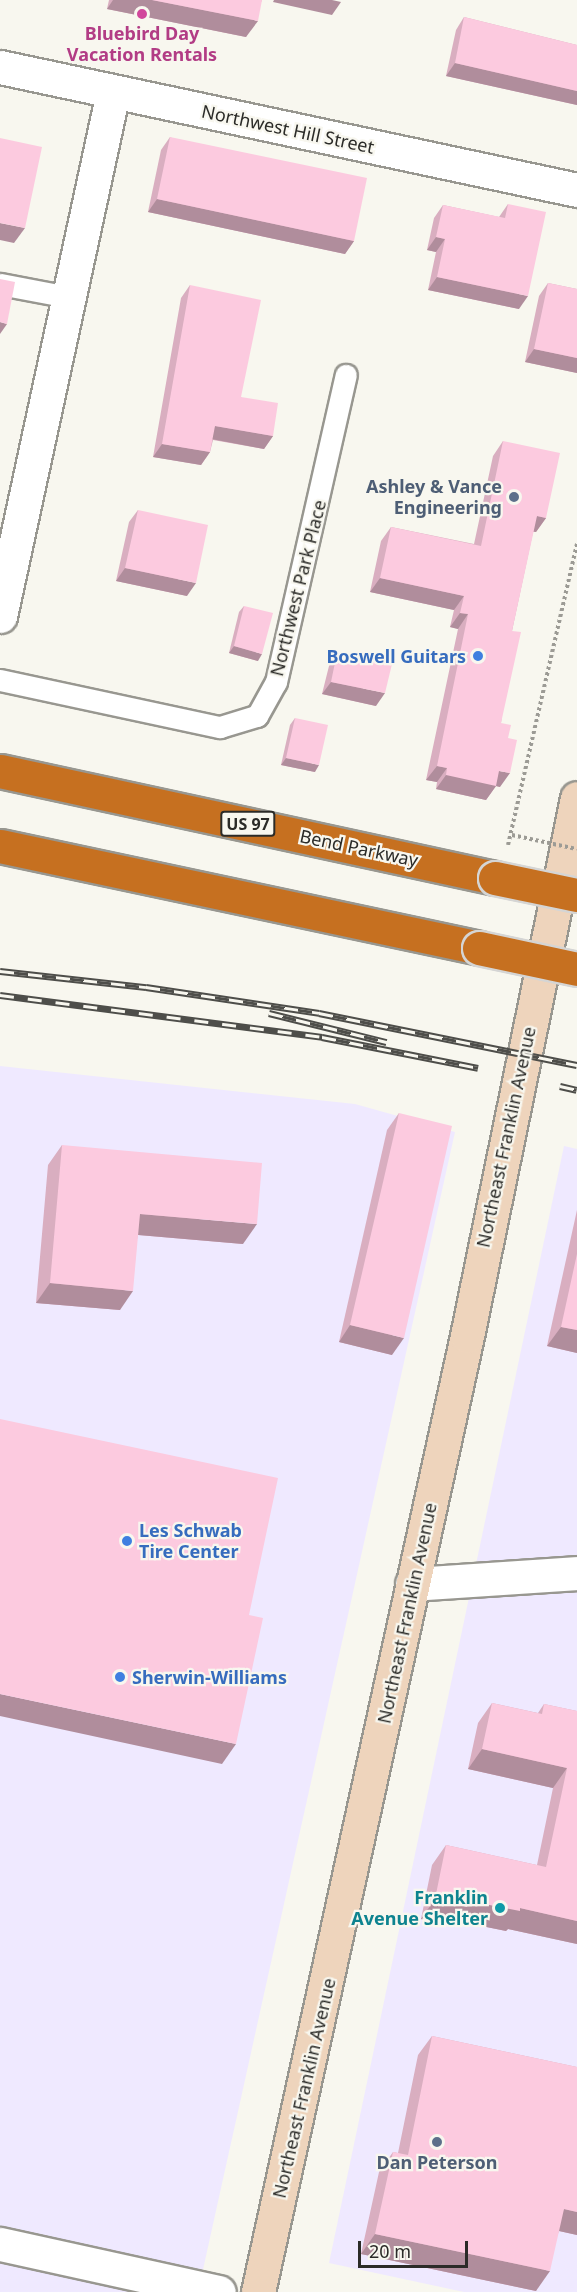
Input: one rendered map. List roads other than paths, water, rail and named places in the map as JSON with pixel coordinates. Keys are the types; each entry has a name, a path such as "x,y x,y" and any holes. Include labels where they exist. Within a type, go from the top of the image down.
{"highway":[{"name":"Bend Parkway","path":"0,771 577,895"},
{"path":"0,846 577,969"}],"street":[{"name":"Northwest Hill Street","path":"0,67 577,190"},
{"path":"0,616 113,92"},
{"name":"Northeast Franklin Avenue","path":"258,2292 412,1584 577,798"},
{"path":"412,1584 577,1573"},
{"path":"0,2244 219,2292"}],"lane":[{"path":"0,284 69,297"},
{"name":"Northwest Park Place","path":"0,680 220,727 257,716 276,682 346,375"}],"railway":[{"path":"0,971 146,987 319,1013 577,1065"},
{"path":"0,995 322,1037 478,1068"},
{"path":"269,1013 386,1042"},
{"path":"560,1086 577,1090"}],"place":[{"name":"Bluebird Day Vacation Rentals","path":"142,14"},
{"name":"Ashley & Vance Engineering","path":"514,497"},
{"name":"Boswell Guitars","path":"478,656"},
{"name":"Les Schwab Tire Center","path":"127,1541"},
{"name":"Sherwin-Williams","path":"120,1677"},
{"name":"Franklin Avenue Shelter","path":"500,1908"},
{"name":"Dan Peterson","path":"437,2142"}]}
